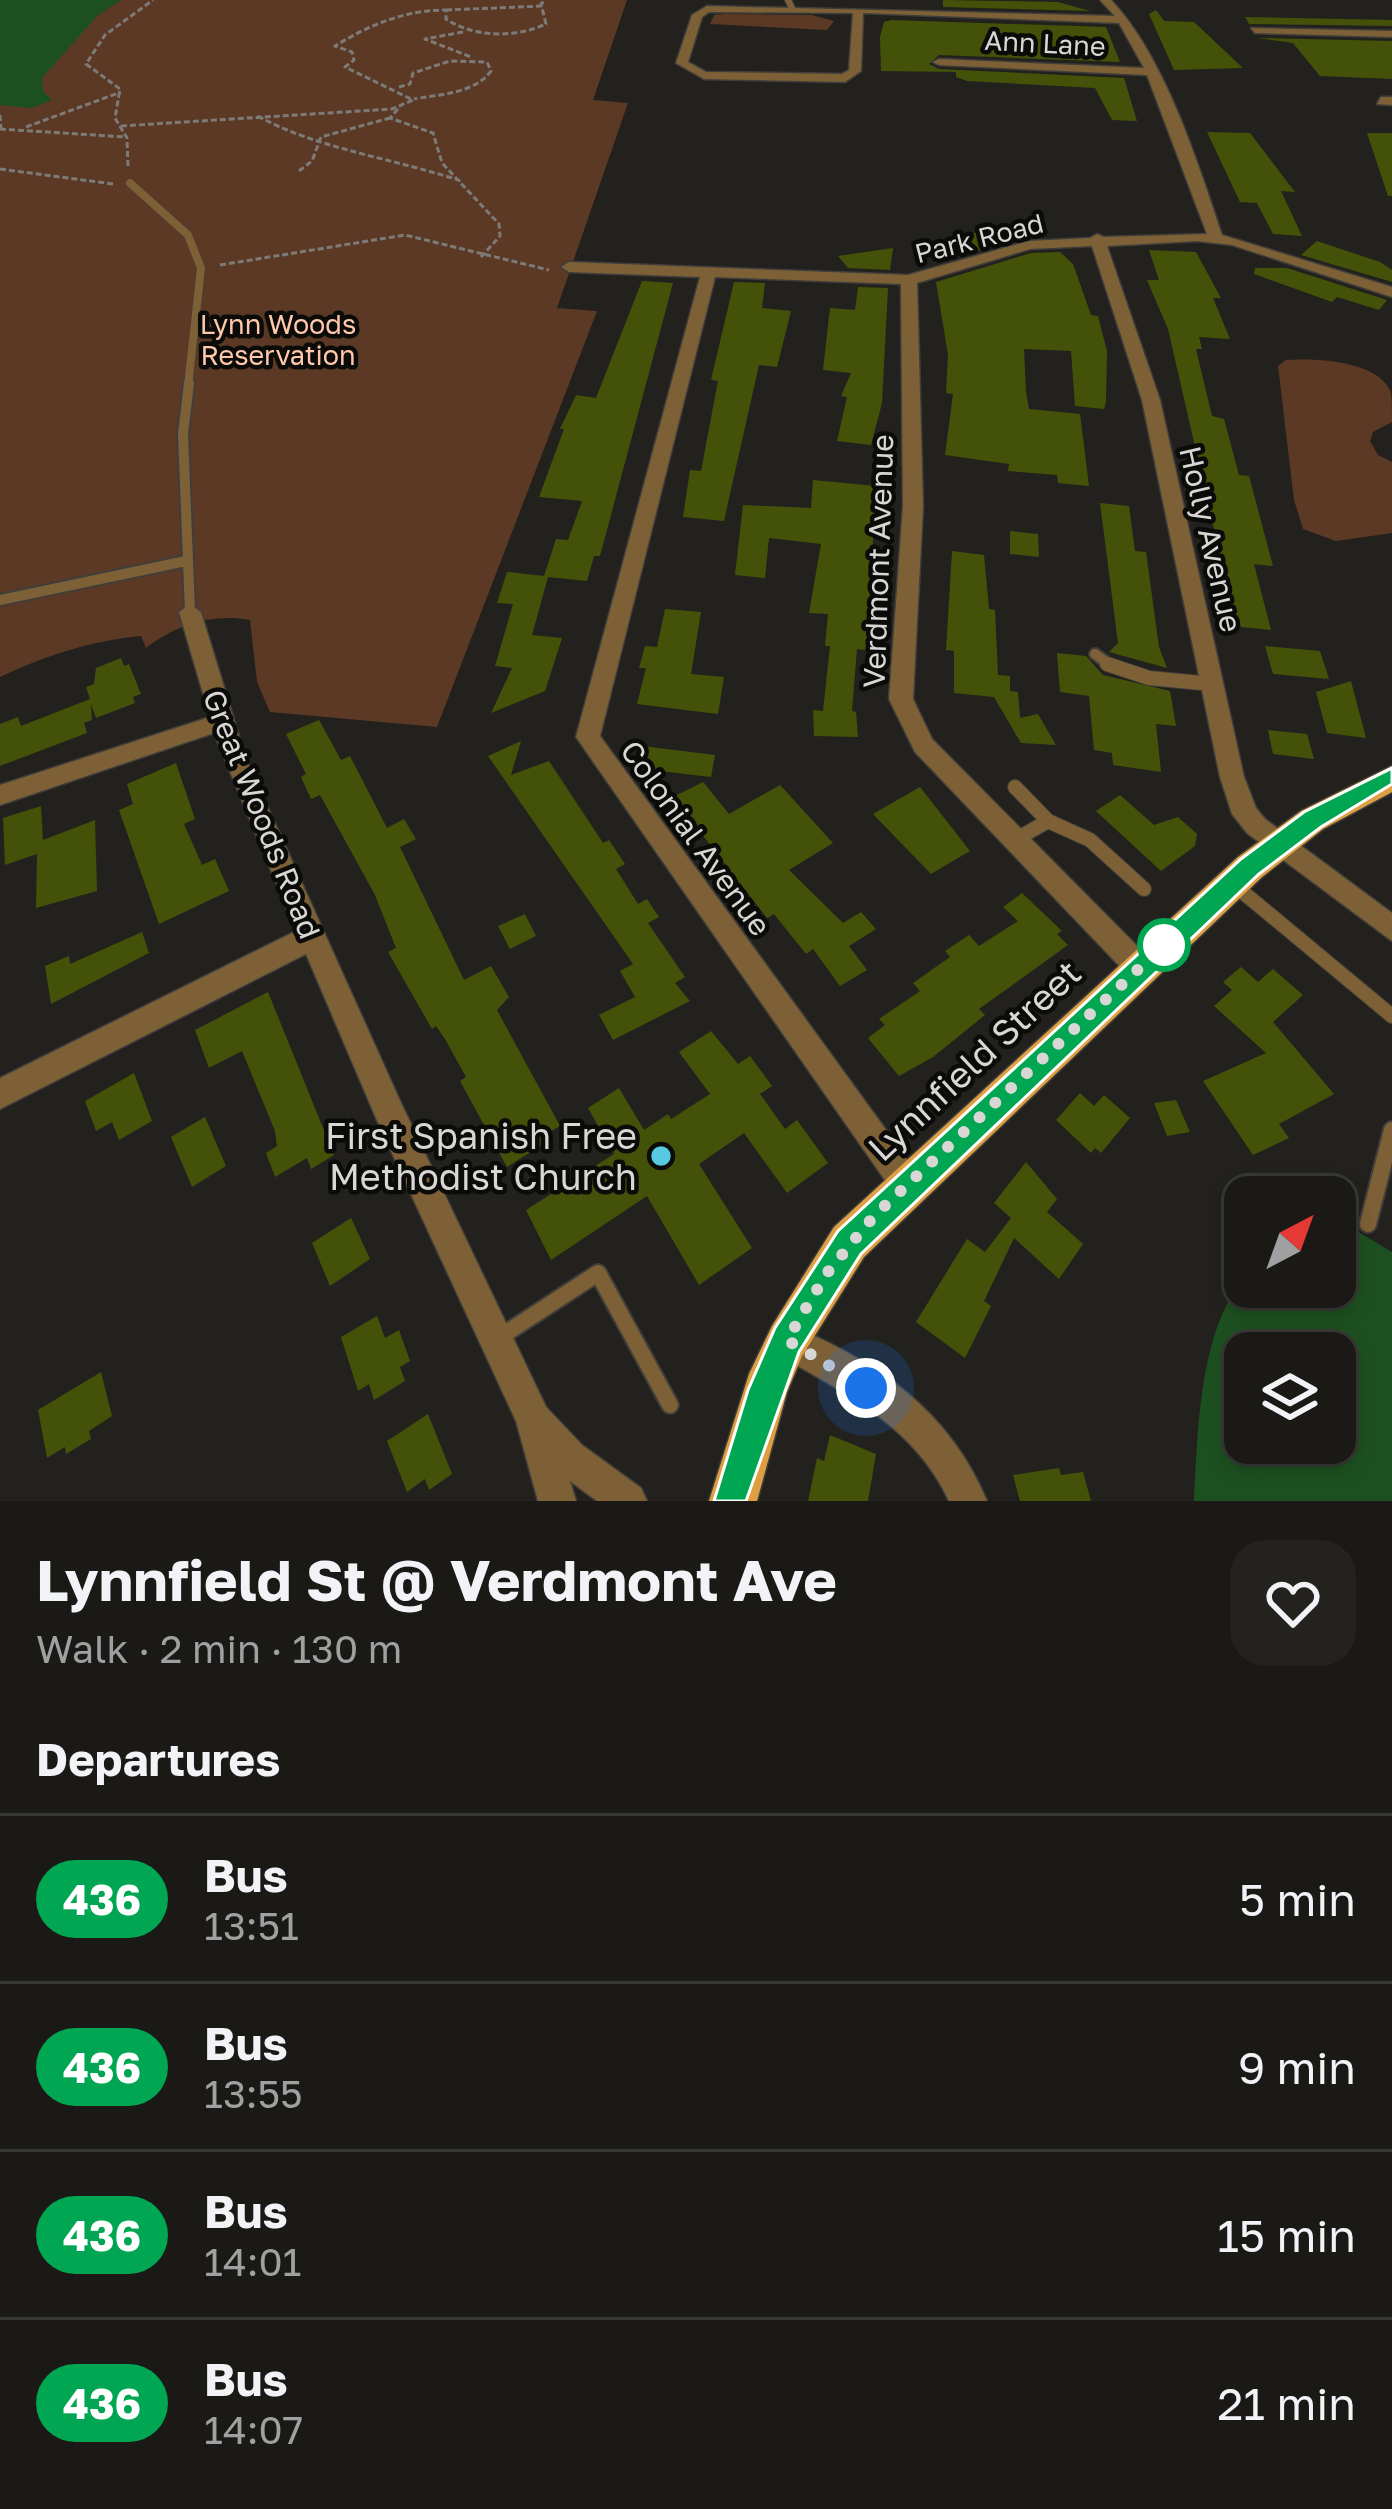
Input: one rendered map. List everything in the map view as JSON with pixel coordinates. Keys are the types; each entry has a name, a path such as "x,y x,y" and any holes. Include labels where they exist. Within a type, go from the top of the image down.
{"main road":[{"name":"Lynnfield Street","path":"733,1501 765,1390 787,1340 849,1242 1278,843 1392,778"}],"street":[{"path":"1105,0 1124,20 1149,72 1216,239"},
{"path":"858,10 855,71 845,78 714,76 683,66 690,34 703,11 730,5 1124,20"},
{"path":"1256,30 1392,34"},
{"name":"Ann Lane","path":"939,62 1149,72"},
{"name":"Park Road","path":"569,267 708,277 909,280 1029,245 1097,238 1216,239 1392,292"},
{"name":"Holly Avenue","path":"1097,238 1151,400 1245,814 1392,928"},
{"name":"Colonial Avenue","path":"708,277 588,737 907,1185"},
{"name":"Verdmont Avenue","path":"909,280 913,506 901,699 923,745 1139,968"},
{"name":"Great Woods Road","path":"190,612 221,722 312,938 533,1418 557,1501"},
{"path":"0,795 221,722"},
{"path":"0,1094 312,938"},
{"path":"787,1340 923,1423 946,1454 968,1501"},
{"name":"Great Woods Road","path":"533,1418 569,1459 628,1501"}],"lane":[{"name":"Great Woods Road","path":"130,183 188,235 201,268 184,392 190,612"},
{"path":"0,600 186,561"},
{"path":"1095,654 1127,673 1212,684"},
{"path":"1015,787 1048,821 1090,840 1144,889"},
{"path":"1014,840 1048,821"},
{"path":"1232,883 1392,1016"},
{"path":"1368,1224 1392,1130"},
{"path":"496,1339 598,1273 670,1405"}],"path":[{"path":"121,92 90,71 88,56 122,20 153,0"},
{"path":"299,171 329,134 390,118 412,100 483,82 491,71 488,62 425,39 463,32 534,30 546,24 546,0"},
{"path":"412,100 393,88 365,83 346,67 354,60 352,52 335,46 397,16 544,7"},
{"path":"446,10 446,20 463,32"},
{"path":"393,88 410,84 412,74 426,65 477,58"},
{"path":"0,169 83,184 130,183 128,138 116,118 121,92"},
{"path":"21,129 121,92"},
{"path":"121,125 154,118 337,118 400,108"},
{"path":"0,115 0,129 128,138"},
{"path":"258,116 293,136 384,155 461,181"},
{"path":"390,118 434,133 442,163 499,224 500,236 482,257"},
{"path":"214,266 405,235 552,271 569,267"}],"green space":[{"name":"Lynn Woods Reservation","path":"0,0 627,0 593,100 628,103 557,308 597,311 437,727 270,712 257,682 250,620 236,618 195,623 146,648 141,636 86,645 0,677"},
{"path":"714,15 812,15 834,21 827,30 710,24"},
{"path":"1286,360 1345,363 1374,374 1391,393 1392,422 1373,432 1370,441 1378,455 1392,462 1392,533 1336,541 1303,529 1294,500 1278,366"}],"shaded area":[{"path":"0,0 121,0 97,16 42,78 43,91 52,100 32,108 0,105"},
{"path":"1356,1231 1392,1252 1392,1501 1194,1501 1204,1383 1226,1308 1356,1308"}],"building":[{"path":"943,0 1058,2 1090,11 943,7"},
{"path":"1156,10 1164,21 1194,22 1243,68 1174,70 1149,14"},
{"path":"1245,17 1392,20 1392,26 1249,24"},
{"path":"884,22 1106,27 1120,62 939,55 929,64 939,69 1124,78 1137,121 1112,120 1095,88 967,81 956,77 956,72 881,71 880,37"},
{"path":"1257,38 1392,41 1392,79 1320,76 1293,43"},
{"path":"1207,132 1250,133 1295,192 1281,191 1302,236 1273,234 1257,203 1240,202"},
{"path":"1367,133 1392,133 1392,196 1388,196"},
{"path":"989,230 990,242 1006,243 935,263 934,241"},
{"path":"1317,241 1380,262 1392,270 1392,282 1301,255"},
{"path":"893,248 890,270 848,268 838,256"},
{"path":"1149,250 1196,252 1221,298 1213,298 1230,339 1199,337 1202,349 1196,349 1212,416 1224,419 1239,475 1249,476 1273,566 1254,564 1271,630 1241,627 1233,612 1168,329 1147,280 1159,280"},
{"path":"1060,252 1073,264 1091,315 1098,316 1107,351 1106,402 1104,409 1075,406 1071,351 1024,349 1026,392 1029,409 1080,414 1089,486 1058,483 1057,475 1008,471 1009,464 945,455 953,394 946,393 948,355 936,282 1031,253"},
{"path":"1255,268 1287,268 1387,300 1379,310 1337,297 1332,302 1254,274"},
{"path":"642,281 673,283 600,556 594,556 587,581 548,577 532,635 562,638 545,691 491,713 512,668 495,666 513,604 497,603 507,572 544,576 556,539 568,540 582,501 539,497 576,395 596,398"},
{"path":"734,282 765,283 762,308 791,311 777,367 759,365 724,521 683,517 690,470 701,471 718,381 711,380"},
{"path":"858,287 888,288 882,403 871,445 837,441 847,397 841,396 851,373 823,370 830,308 855,310"},
{"path":"813,480 876,486 867,650 857,649 852,711 856,712 858,737 814,736 813,710 823,711 830,646 825,646 828,614 809,613 821,544 769,538 765,578 735,575 743,505 811,508"},
{"path":"1100,503 1129,506 1135,551 1146,552 1159,647 1167,668 1109,652 1118,643"},
{"path":"1010,531 1038,534 1039,557 1010,554"},
{"path":"952,551 984,555 989,609 995,610 998,675 1010,676 1010,691 1018,692 1020,718 1038,714 1056,745 1021,743 994,697 954,693 954,651 946,650"},
{"path":"665,609 701,612 691,674 724,677 718,714 637,704 646,668 639,668 645,646 657,647"},
{"path":"1265,646 1320,651 1329,679 1273,674"},
{"path":"1057,653 1086,656 1103,675 1170,691 1176,726 1156,724 1161,772 1113,765 1112,753 1094,750 1089,696 1060,692"},
{"path":"121,658 124,666 129,664 141,694 133,697 135,703 96,718 91,704 92,720 84,723 87,733 0,766 0,724 18,717 21,726 90,699 86,687 94,684 96,668"},
{"path":"1351,681 1366,738 1327,733 1316,692"},
{"path":"319,720 341,760 350,756 387,828 404,819 416,839 400,847 464,980 491,966 509,997 497,1010 560,1126 550,1132 553,1138 507,1167 460,1081 466,1077 445,1039 436,1026 432,1029 388,952 396,948 375,895 320,795 311,799 301,777 306,774 286,734"},
{"path":"1268,730 1307,734 1314,759 1273,754"},
{"path":"521,741 511,775 549,761 603,843 609,840 625,864 616,869 638,904 647,899 659,917 648,923 685,977 675,983 690,1001 613,1040 599,1015 635,997 620,971 633,964 488,756"},
{"path":"642,746 715,755 711,777 643,769"},
{"path":"176,763 195,819 184,824 202,865 215,859 229,891 159,924 119,810 133,804 127,784"},
{"path":"703,782 729,814 780,785 833,843 789,870 843,923 861,912 876,929 849,946 867,970 840,986 813,949 806,954 774,914 767,918 673,797"},
{"path":"920,787 970,851 931,874 873,814"},
{"path":"1120,795 1154,825 1178,817 1197,834 1195,846 1161,871 1096,811"},
{"path":"41,806 43,840 95,820 97,891 36,908 37,854 5,865 3,818"},
{"path":"1022,893 1062,931 1057,934 1068,945 979,1009 985,1015 933,1057 899,1076 868,1038 885,1025 879,1019 920,991 913,983 950,957 945,951 969,935 979,946 1018,921 1003,907"},
{"path":"525,914 536,936 510,949 498,926"},
{"path":"142,932 149,953 51,1004 45,966 69,956 70,964"},
{"path":"1241,967 1258,982 1273,969 1303,995 1273,1022 1334,1094 1279,1124 1289,1138 1253,1155 1203,1081 1266,1053 1214,1006 1232,990 1223,982"},
{"path":"268,992 334,1155 311,1169 307,1158 275,1177 266,1153 277,1146 275,1131 242,1051 209,1068 195,1030"},
{"path":"711,1031 738,1064 750,1056 772,1086 760,1094 785,1129 797,1120 828,1163 787,1193 744,1133 699,1164 752,1248 699,1285 647,1196 551,1260 526,1210 614,1154 588,1108 619,1088 644,1130 668,1114 671,1119 710,1094 679,1052"},
{"path":"134,1073 152,1121 119,1140 112,1122 96,1131 85,1101"},
{"path":"1080,1093 1094,1106 1104,1095 1130,1118 1101,1153 1095,1148 1091,1153 1056,1120"},
{"path":"1176,1100 1190,1132 1167,1136 1154,1103"},
{"path":"205,1117 226,1166 192,1187 171,1137"},
{"path":"1026,1162 1057,1199 1047,1212 1083,1244 1059,1279 1014,1238 984,1301 991,1306 965,1358 916,1322 967,1239 985,1252 1011,1218 994,1203"},
{"path":"351,1218 370,1259 330,1286 312,1243"},
{"path":"377,1316 385,1338 399,1330 410,1361 400,1367 405,1381 374,1400 369,1384 358,1391 341,1337"},
{"path":"101,1372 112,1416 89,1431 91,1439 66,1454 65,1447 47,1458 38,1410"},
{"path":"428,1414 452,1474 429,1490 425,1479 407,1492 387,1441"},
{"path":"830,1435 876,1454 868,1501 808,1501 817,1458 824,1461"},
{"path":"1059,1468 1061,1475 1083,1472 1091,1501 1020,1501 1013,1475"}],"bus line":[{"name":"436","path":"733,1501 765,1390 787,1340 849,1242 1278,843 1392,778"}],"place":[{"name":"First Spanish Free Methodist Church","path":"661,1156"}],"route":[{"path":"866,1388 787,1340 827,1273 874,1216 1167,943 1164,945"}]}
